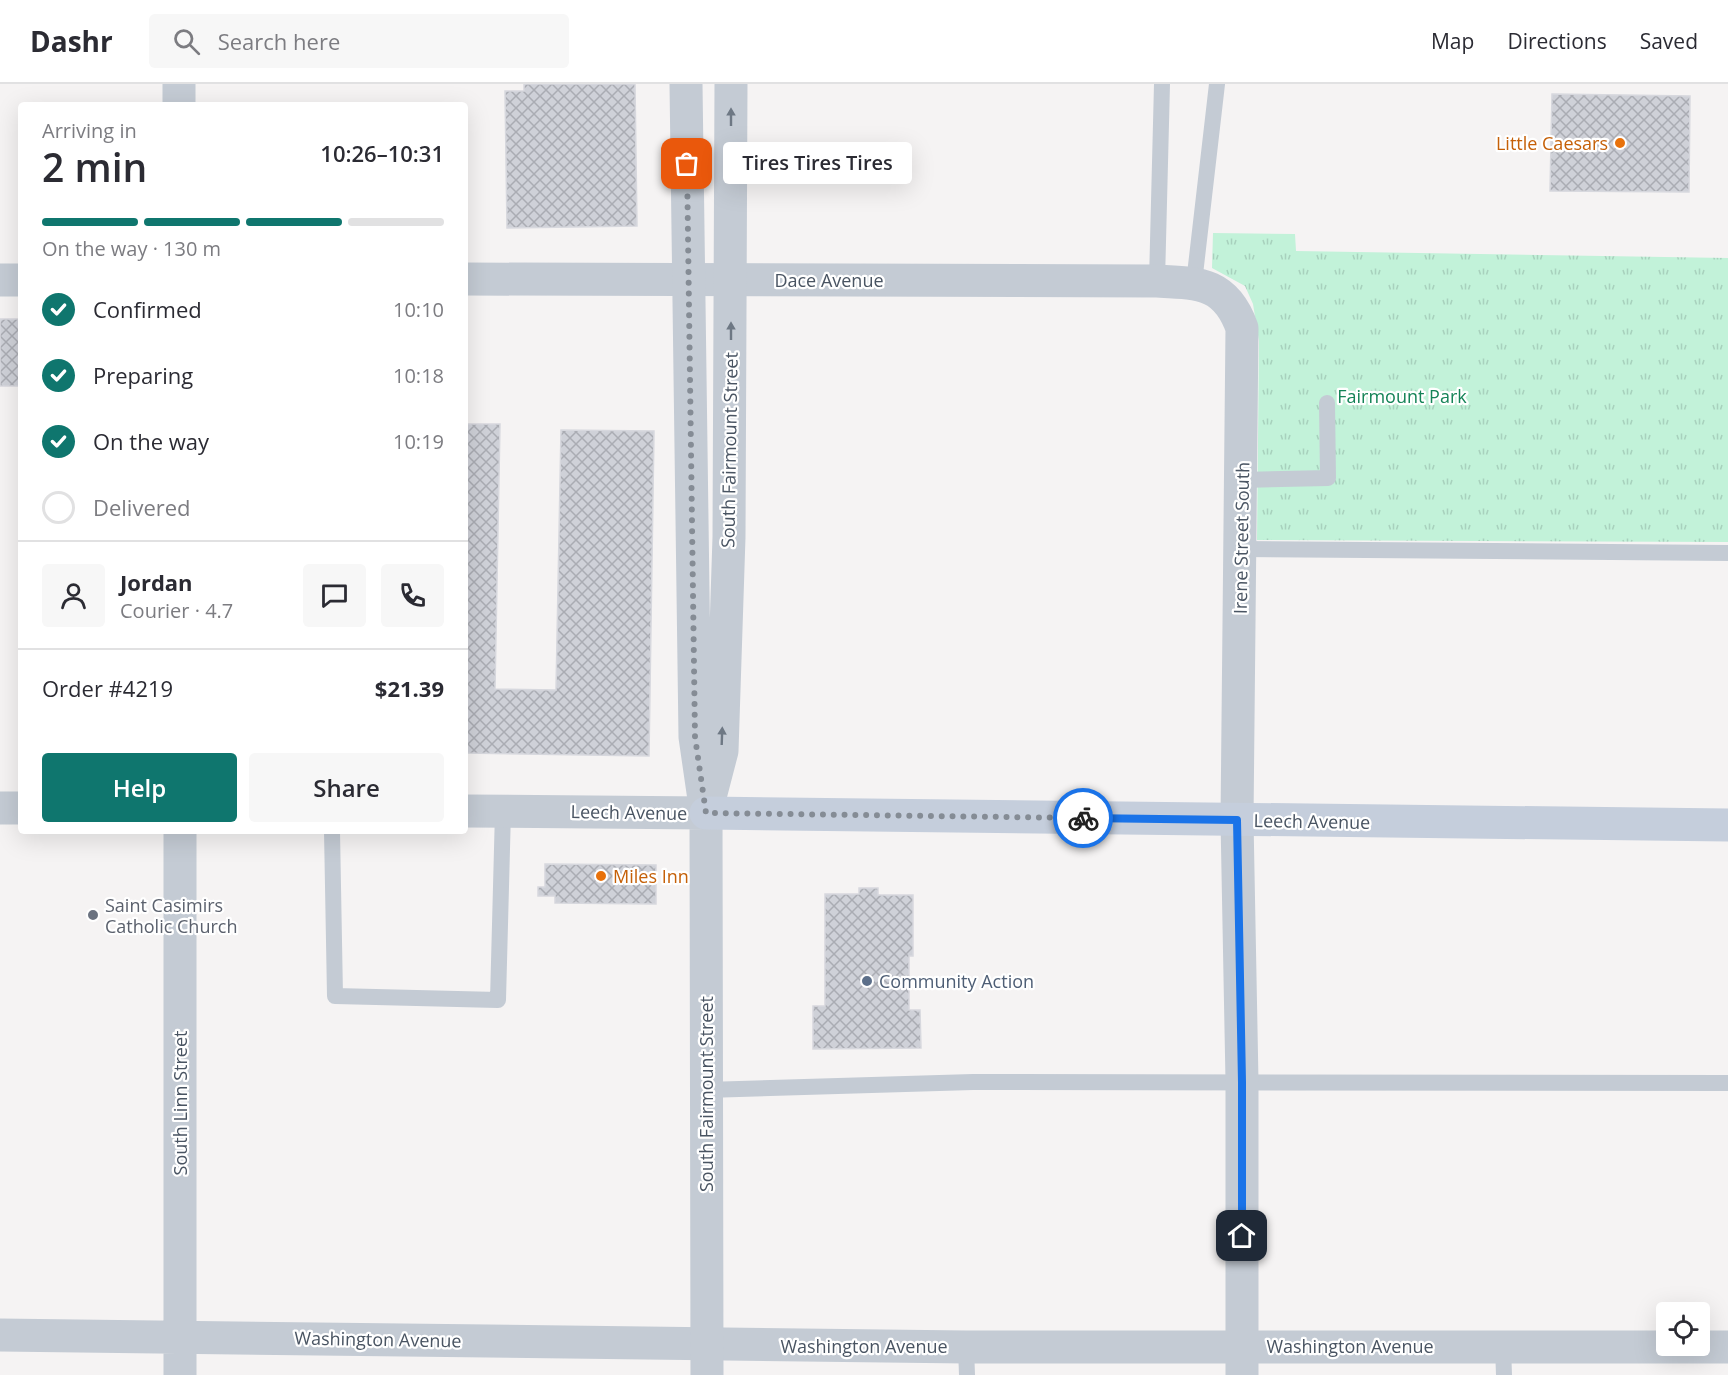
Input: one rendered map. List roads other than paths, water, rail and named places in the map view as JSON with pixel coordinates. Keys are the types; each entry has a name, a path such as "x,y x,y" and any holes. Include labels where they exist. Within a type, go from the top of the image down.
{"main road":[{"name":"Leech Avenue","path":"706,813 1728,825"}],"street":[{"path":"179,84 179,102"},
{"name":"South Fairmount Street","path":"686,84 695,737 706,813 707,1360"},
{"name":"South Fairmount Street","path":"706,813 722,751 729,537 731,84"},
{"name":"Dace Avenue","path":"468,279 1194,283"},
{"path":"0,280 18,280"},
{"name":"Irene Street South","path":"1194,283 1217,290 1236,310 1242,328 1237,820 1242,1082 1241,1360"},
{"path":"0,808 18,808"},
{"name":"Leech Avenue","path":"468,811 706,813"},
{"name":"South Linn Street","path":"180,834 180,1375"},
{"name":"Washington Avenue","path":"0,1335 180,1336 707,1360 1503,1360 1728,1347"}],"lane":[{"path":"1157,281 1162,84"},
{"path":"1194,283 1217,84"},
{"path":"1241,480 1328,478 1328,403"},
{"path":"1241,549 1728,554"},
{"path":"332,834 335,996 498,1000 503,811"},
{"path":"706,1090 973,1082 1728,1083"}],"place":[{"name":"Little Caesars","path":"1620,143"},
{"name":"Tires Tires Tires","path":"687,164"},
{"name":"Miles Inn","path":"601,876"},
{"name":"Saint Casimirs Catholic Church","path":"93,915"},
{"name":"Community Action","path":"867,981"}],"park label":[{"name":"Fairmount Park","path":"1402,396"}]}
